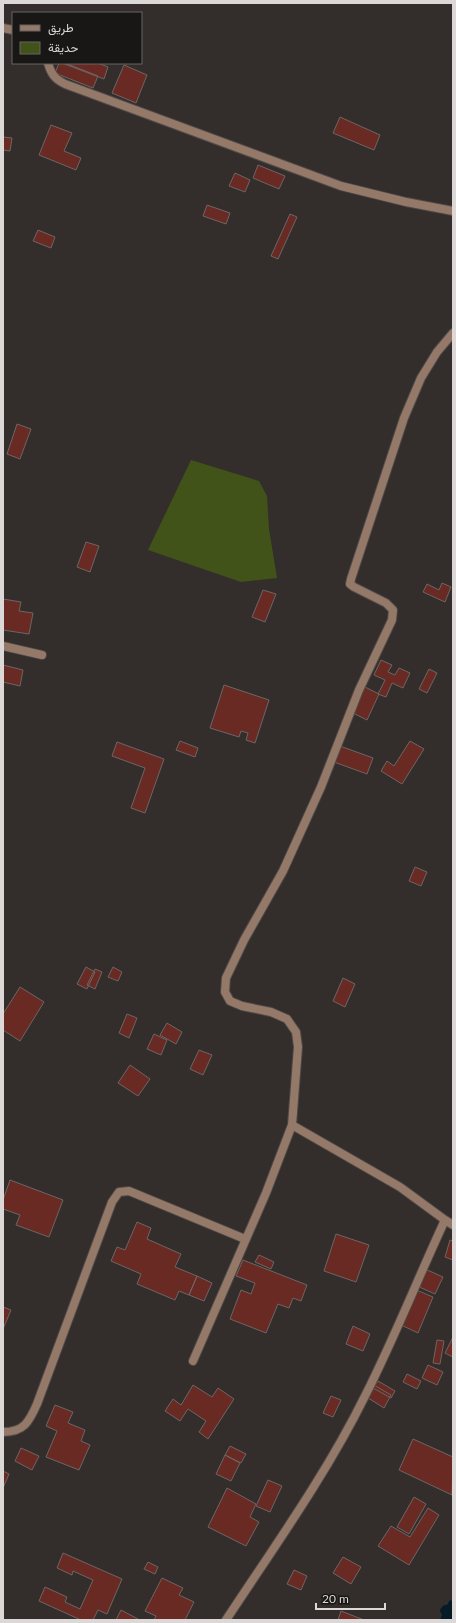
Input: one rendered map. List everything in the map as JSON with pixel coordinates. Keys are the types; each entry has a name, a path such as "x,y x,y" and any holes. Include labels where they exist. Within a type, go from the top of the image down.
{"street":[{"path":"48,64 50,71 56,79 65,84 239,149 341,186 406,202 453,211"},
{"path":"193,1361 266,1193 292,1125 298,1047 296,1032 287,1019 271,1012 242,1006 230,1001 225,992 226,978 244,940 283,871 320,787 359,690 392,620 393,610 386,603 354,587 350,584 351,579 404,418 421,378 437,352 453,333"},
{"path":"3,646 42,655"},
{"path":"292,1125 400,1187 453,1225"},
{"path":"3,1432 16,1432 29,1421 37,1404 112,1202 119,1192 129,1191 245,1239"},
{"path":"226,1620 287,1528 365,1397 445,1220"}],"green space":[{"path":"191,460 259,481 267,496 269,529 277,578 241,582 148,550"}],"water":[{"path":"450,1600 453,1602 453,1620 440,1620 442,1615 440,1611 441,1608 444,1605 447,1605"}],"building":[{"path":"59,64 68,64 98,76 93,88 55,73"},
{"path":"65,64 100,64 108,67 104,79"},
{"path":"124,65 147,75 136,103 112,93"},
{"path":"340,117 380,135 374,150 333,133"},
{"path":"51,125 72,133 64,151 81,158 76,170 39,155"},
{"path":"3,137 12,138 10,151 3,150"},
{"path":"258,165 285,176 279,189 253,178"},
{"path":"235,173 250,180 245,192 229,186"},
{"path":"207,205 230,213 226,224 203,216"},
{"path":"290,214 297,217 278,259 271,256"},
{"path":"38,230 55,237 51,248 33,241"},
{"path":"17,424 31,429 20,459 7,454"},
{"path":"86,542 99,546 90,572 77,567"},
{"path":"442,583 451,587 445,602 423,592 427,584 439,590"},
{"path":"263,590 276,594 265,622 252,617"},
{"path":"3,599 21,602 19,611 33,613 29,634 3,630"},
{"path":"381,660 392,665 388,672 395,675 399,668 410,673 403,688 392,683 386,697 378,694 385,680 374,675"},
{"path":"3,665 23,670 20,686 3,682"},
{"path":"429,669 437,673 427,693 419,689"},
{"path":"224,685 269,700 255,743 246,740 248,733 241,731 239,737 210,728"},
{"path":"361,685 379,694 367,720 349,711"},
{"path":"180,741 198,748 195,757 176,750"},
{"path":"410,741 424,749 402,784 381,771 387,761 394,766"},
{"path":"117,742 164,759 145,813 131,808 145,768 112,756"},
{"path":"340,746 373,758 367,774 334,762"},
{"path":"415,867 427,872 421,886 409,881"},
{"path":"86,967 95,972 87,989 77,984"},
{"path":"113,967 122,972 118,981 108,977"},
{"path":"95,969 102,972 95,989 87,985"},
{"path":"343,978 355,984 345,1007 333,1001"},
{"path":"20,987 44,1002 20,1041 3,1030 3,1014"},
{"path":"127,1014 137,1018 129,1038 119,1033"},
{"path":"167,1023 182,1032 176,1044 160,1035"},
{"path":"154,1034 167,1040 161,1055 147,1049"},
{"path":"199,1050 212,1055 203,1075 190,1069"},
{"path":"130,1065 150,1079 138,1096 118,1083"},
{"path":"10,1180 63,1200 49,1237 16,1225 20,1215 3,1209 3,1200"},
{"path":"137,1222 151,1228 147,1239 181,1254 175,1267 197,1276 189,1295 179,1291 175,1300 137,1284 141,1274 111,1261 117,1247 125,1250"},
{"path":"336,1234 369,1245 356,1282 324,1271"},
{"path":"450,1240 453,1241 453,1260 445,1257"},
{"path":"259,1255 274,1262 271,1269 255,1262"},
{"path":"243,1260 307,1285 301,1301 293,1298 289,1308 278,1304 266,1333 230,1319 241,1290 251,1294 255,1283 236,1276"},
{"path":"425,1269 443,1277 435,1294 417,1286"},
{"path":"197,1276 212,1283 204,1301 189,1295"},
{"path":"414,1289 433,1297 418,1333 399,1324"},
{"path":"3,1307 11,1310 3,1329"},
{"path":"353,1326 370,1334 363,1351 346,1344"},
{"path":"453,1337 453,1357 445,1353"},
{"path":"437,1340 444,1341 440,1364 433,1363"},
{"path":"428,1365 443,1372 437,1385 422,1378"},
{"path":"407,1374 421,1381 417,1389 403,1382"},
{"path":"378,1381 395,1391 391,1398 373,1388"},
{"path":"372,1384 391,1395 384,1408 365,1396"},
{"path":"193,1385 212,1397 218,1388 234,1399 208,1439 199,1432 206,1421 188,1409 180,1421 165,1411 173,1399 181,1405"},
{"path":"331,1396 341,1400 333,1417 323,1413"},
{"path":"55,1405 73,1412 68,1423 85,1430 81,1441 90,1445 79,1470 46,1457 57,1431 46,1426"},
{"path":"413,1439 453,1457 452,1495 399,1470"},
{"path":"230,1446 246,1454 241,1463 225,1455"},
{"path":"21,1448 39,1456 32,1470 15,1461"},
{"path":"225,1455 240,1463 231,1481 216,1474"},
{"path":"3,1471 9,1474 3,1488"},
{"path":"268,1480 282,1486 270,1512 256,1506"},
{"path":"227,1488 256,1504 250,1517 259,1522 246,1546 208,1527"},
{"path":"414,1497 426,1504 409,1534 397,1527"},
{"path":"428,1508 439,1515 409,1565 378,1546 391,1526 410,1537"},
{"path":"63,1553 122,1579 107,1614 98,1610 93,1620 81,1620 39,1601 45,1587 67,1597 65,1602 80,1609 93,1580 73,1571 72,1575 57,1568"},
{"path":"343,1557 361,1567 351,1584 333,1573"},
{"path":"148,1562 158,1567 155,1574 144,1569"},
{"path":"294,1570 307,1576 301,1590 287,1584"},
{"path":"162,1578 183,1588 179,1595 194,1602 185,1620 154,1620 156,1616 145,1611"},
{"path":"121,1610 138,1619 138,1620 116,1620"},
{"path":"341,1611 346,1613 364,1620 338,1620"}]}
